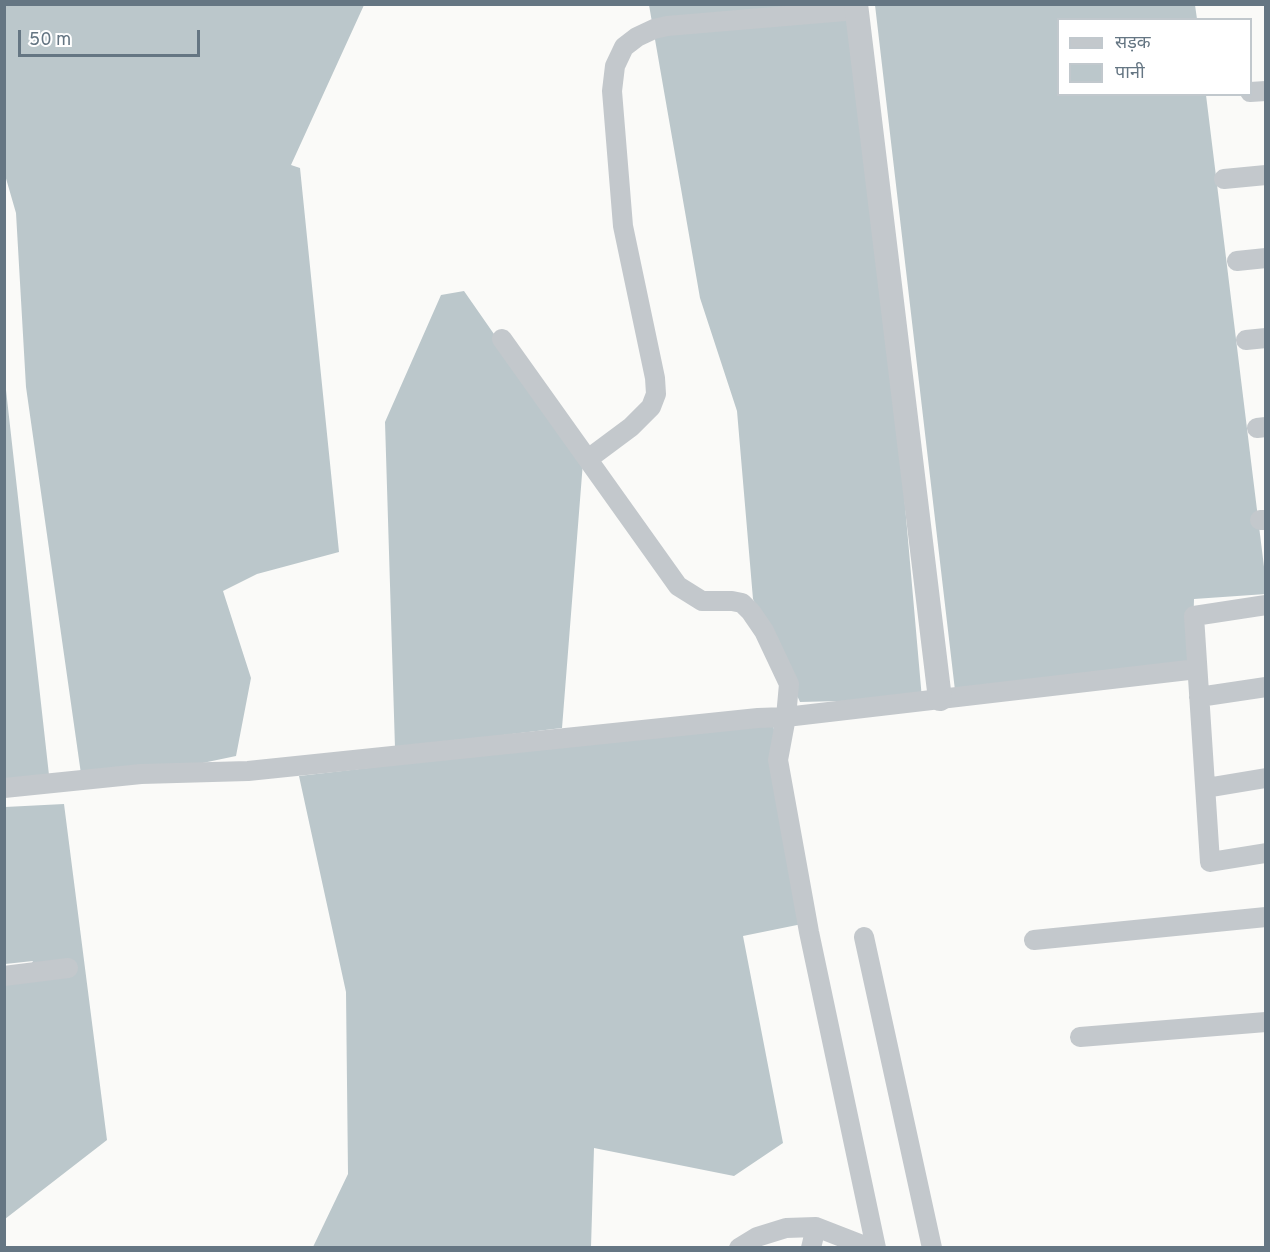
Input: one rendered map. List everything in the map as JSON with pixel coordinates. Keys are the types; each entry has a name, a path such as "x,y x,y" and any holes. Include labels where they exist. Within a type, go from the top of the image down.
{"street":[{"path":"588,459 631,427 651,407 656,394 655,378 623,226 612,91 615,66 624,47 637,37 667,26 856,7 940,699"},
{"path":"1224,179 1266,175"},
{"path":"1237,261 1266,258"},
{"path":"1246,340 1266,338"},
{"path":"502,339 678,586 702,601 742,603 752,612 764,631 789,684 778,760 810,932 876,1248"},
{"path":"1266,605 1194,616 1210,862 1266,853"},
{"path":"4,788 141,774 248,771 786,717 1197,669"},
{"path":"1199,696 1266,687"},
{"path":"1206,788 1266,778"},
{"path":"1034,940 1266,917"},
{"path":"864,937 932,1248"},
{"path":"4,976 68,968"},
{"path":"1080,1037 1266,1022"},
{"path":"811,1248 816,1227"},
{"path":"739,1248 757,1237 786,1228 816,1227 870,1248"}],"water":[{"path":"4,5 364,5 291,165 300,168 339,552 257,574 223,591 251,678 236,756 83,788 26,387 16,213 5,175"},
{"path":"649,5 845,5 904,494 922,699 800,702 753,599 737,411 700,298"},
{"path":"875,5 1195,5 1197,18 1057,18 1057,96 1206,96 1266,594 1194,599 1192,674 956,699"},
{"path":"464,291 583,462 562,728 395,748 385,422 441,295"},
{"path":"4,372 49,775 4,781"},
{"path":"773,721 785,830 802,924 743,936 783,1143 734,1176 594,1148 591,1247 313,1247 348,1174 346,992 299,776"},
{"path":"64,804 107,1140 5,1219 4,980 24,977 33,961 5,964 5,807"}]}
